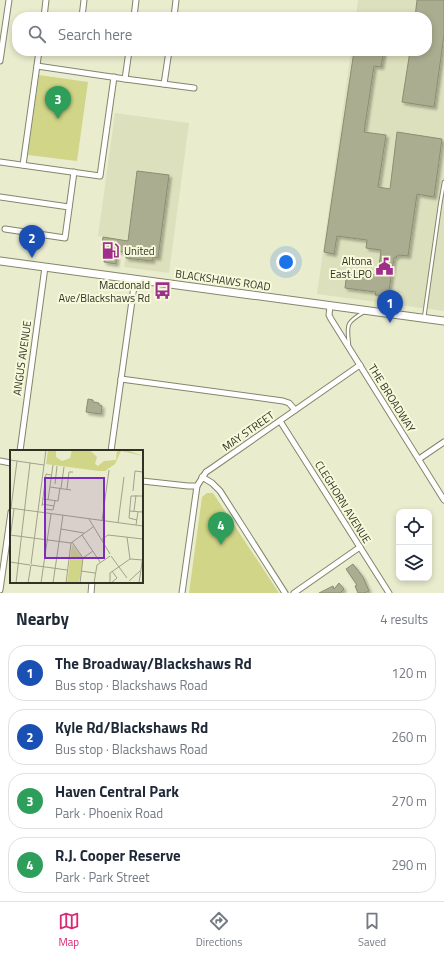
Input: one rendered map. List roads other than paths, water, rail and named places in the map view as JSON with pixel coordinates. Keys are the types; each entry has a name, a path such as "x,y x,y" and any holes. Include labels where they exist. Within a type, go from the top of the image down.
{"main road":[{"name":"BLACKSHAWS ROAD","path":"0,261 444,322"}],"street":[{"path":"0,61 8,0"},
{"path":"45,12 46,0"},
{"path":"83,12 84,0"},
{"path":"135,12 136,0"},
{"path":"175,12 176,0"},
{"path":"23,165 38,56"},
{"path":"126,79 128,56"},
{"path":"164,84 168,56"},
{"path":"37,66 194,88"},
{"path":"0,162 100,176 114,77"},
{"path":"5,229 65,238 74,172"},
{"path":"0,197 69,207"},
{"name":"ANGUS AVENUE","path":"20,450 45,267"},
{"path":"111,450 135,279"},
{"name":"THE BROADWAY","path":"330,306 329,315 331,319 444,500"},
{"name":"MAY STREET","path":"197,486 206,472 360,365"},
{"path":"121,379 283,401 289,403 295,410"},
{"name":"CLEGHORN AVENUE","path":"280,421 390,593"},
{"path":"419,459 444,442"},
{"path":"0,461 10,463"},
{"path":"202,477 212,483 220,491 285,593"},
{"path":"143,481 197,486 182,593"},
{"path":"0,590 10,519"},
{"path":"294,593 360,547"},
{"path":"91,593 92,583"}],"lane":[{"path":"424,319 444,182"},
{"path":"350,350 347,328 353,318 366,311"}],"place":[{"name":"Haven Central Park","path":"58,119"},
{"name":"United","path":"111,251"},
{"name":"Kyle Rd/Blackshaws Rd","path":"32,258"},
{"name":"Altona East LPO","path":"385,267"},
{"name":"Macdonald Ave/Blackshaws Rd","path":"163,291"},
{"name":"The Broadway/Blackshaws Rd","path":"390,323"},
{"name":"R.J. Cooper Reserve","path":"221,545"}]}
